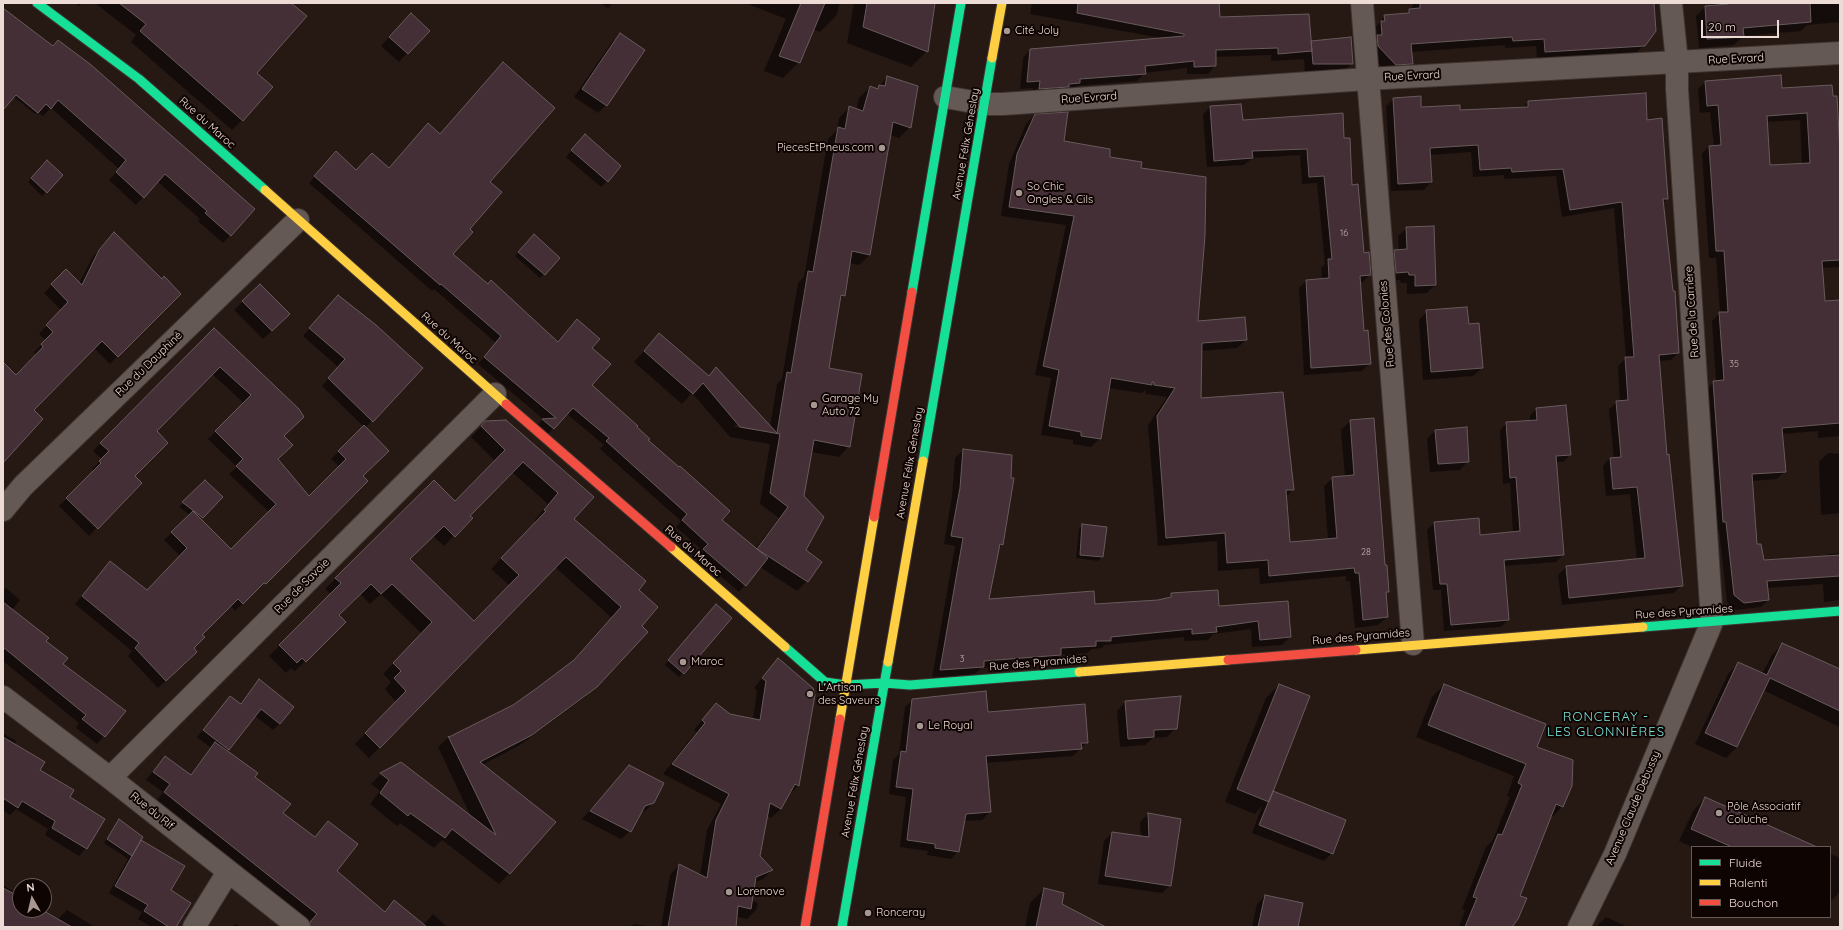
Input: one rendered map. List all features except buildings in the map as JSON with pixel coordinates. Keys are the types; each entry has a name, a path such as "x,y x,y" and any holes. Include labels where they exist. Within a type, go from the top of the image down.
{"street":[{"name":"Rue du Maroc","path":"37,3 139,79 495,394 825,682 846,685 884,683"},
{"path":"805,927 961,3"},
{"name":"Avenue Félix Géneslay","path":"842,927 1002,3"},
{"name":"Rue des Colonies","path":"1362,3 1413,644"},
{"name":"Rue de la Carrière","path":"1671,3 1677,62 1677,89 1712,622"},
{"name":"Rue Evrard","path":"945,97 985,104 1011,104 1368,79 1840,53"},
{"name":"Rue du Dauphiné","path":"3,510 23,486 298,220"},
{"name":"Rue de Savoie","path":"110,778 495,394"},
{"name":"Rue des Pyramides","path":"884,683 905,686 1413,644 1840,611"},
{"name":"Avenue Claude Debussy","path":"1579,927 1615,854 1712,622"},
{"name":"Rue du Rif","path":"3,697 110,778 299,927"},
{"path":"194,927 228,872"}],"traffic: fast":[{"path":"37,3 139,79 265,190"},
{"path":"912,292 961,3"},
{"path":"923,461 992,58"},
{"path":"1643,627 1840,611"},
{"path":"785,647 825,682 846,685 884,683 910,685 1079,672"},
{"path":"842,927 888,662"}],"traffic: slow":[{"path":"992,58 1002,3"},
{"path":"265,190 506,404"},
{"path":"888,662 923,461"},
{"path":"840,719 874,517"},
{"path":"671,547 785,647"},
{"path":"1356,650 1643,627"},
{"path":"1079,672 1228,660"}],"traffic: jam":[{"path":"874,517 912,292"},
{"path":"506,404 671,547"},
{"path":"1228,660 1356,650"},
{"path":"805,927 840,719"}],"place":[{"name":"Cité Joly","path":"1007,31"},
{"name":"PiecesEtPneus.com","path":"882,148"},
{"name":"So Chic Ongles & Cils","path":"1019,193"},
{"name":"Garage My Auto 72","path":"814,405"},
{"name":"Maroc","path":"683,662"},
{"name":"L'Artisan des Saveurs","path":"810,694"},
{"name":"Le Royal","path":"920,726"},
{"name":"Pôle Associatif Coluche","path":"1719,813"},
{"name":"Lorenove","path":"729,892"},
{"name":"Ronceray","path":"868,913"}],"district":[{"name":"RONCERAY - LES GLONNIÈRES","path":"1606,724"}]}
